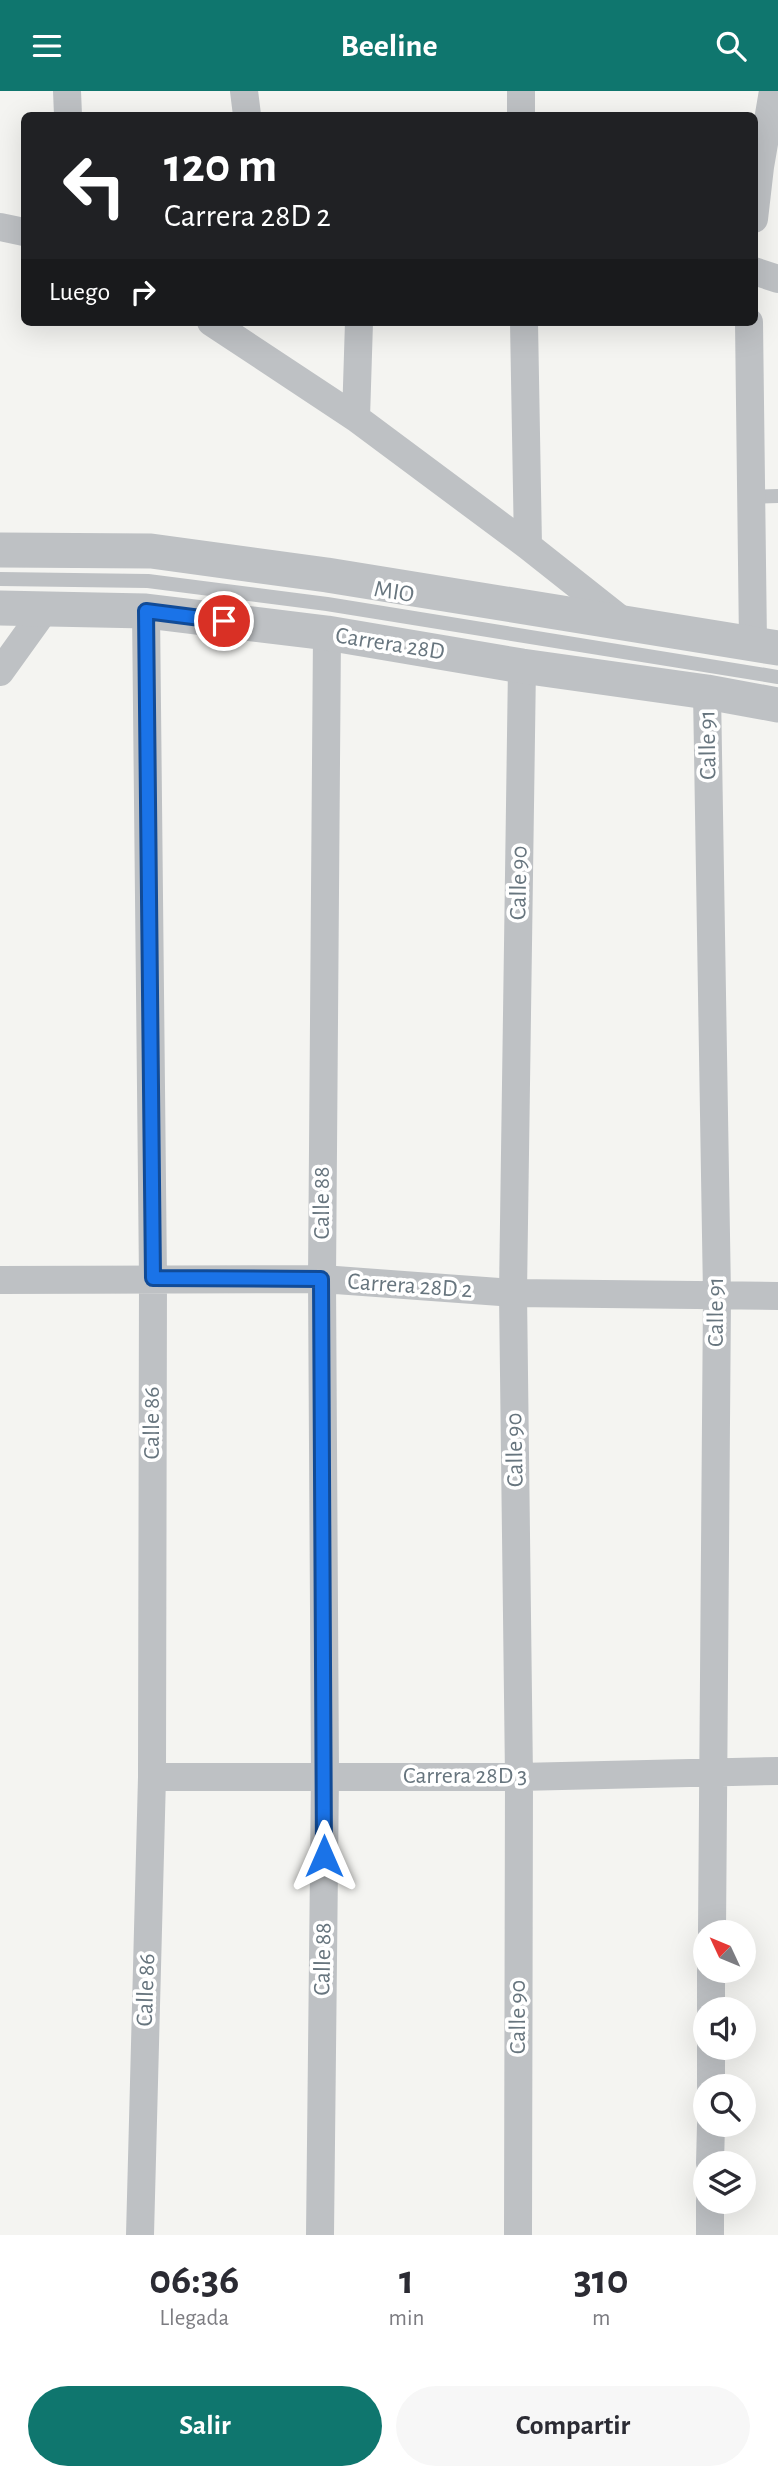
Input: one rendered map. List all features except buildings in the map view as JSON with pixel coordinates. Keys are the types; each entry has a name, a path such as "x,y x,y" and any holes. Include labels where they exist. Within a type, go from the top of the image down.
{"street":[{"path":"67,91 68,112"},
{"path":"244,91 247,112"},
{"path":"521,91 521,112"},
{"path":"758,184 773,91"},
{"path":"0,227 21,231"},
{"path":"758,272 778,279"},
{"path":"217,326 356,418 528,546 624,622"},
{"path":"356,418 359,326"},
{"path":"524,326 528,546"},
{"path":"0,550 151,551 327,575 765,646 765,497 749,326"},
{"name":"Carrera 28D","path":"0,608 146,611 327,633 778,705"},
{"path":"0,672 46,608"},
{"name":"Calle 86","path":"140,2235 152,1777 153,1278 146,611"},
{"name":"Calle 88","path":"320,2235 325,1775 321,1279 327,633"},
{"name":"Calle 90","path":"518,2235 519,1777 513,1293 522,666"},
{"name":"Calle 91","path":"707,692 717,1295 712,1920"},
{"name":"Carrera 28D 2","path":"0,1280 321,1279 513,1293 778,1296"},
{"name":"Carrera 28D 3","path":"152,1777 519,1777 778,1772"},
{"path":"710,2214 710,2235"}],"lane":[{"name":"MIO","path":"0,579 148,581 327,604 778,677"}],"route":[{"path":"224,621 146,611 153,1278 321,1279 324,1856"}]}
